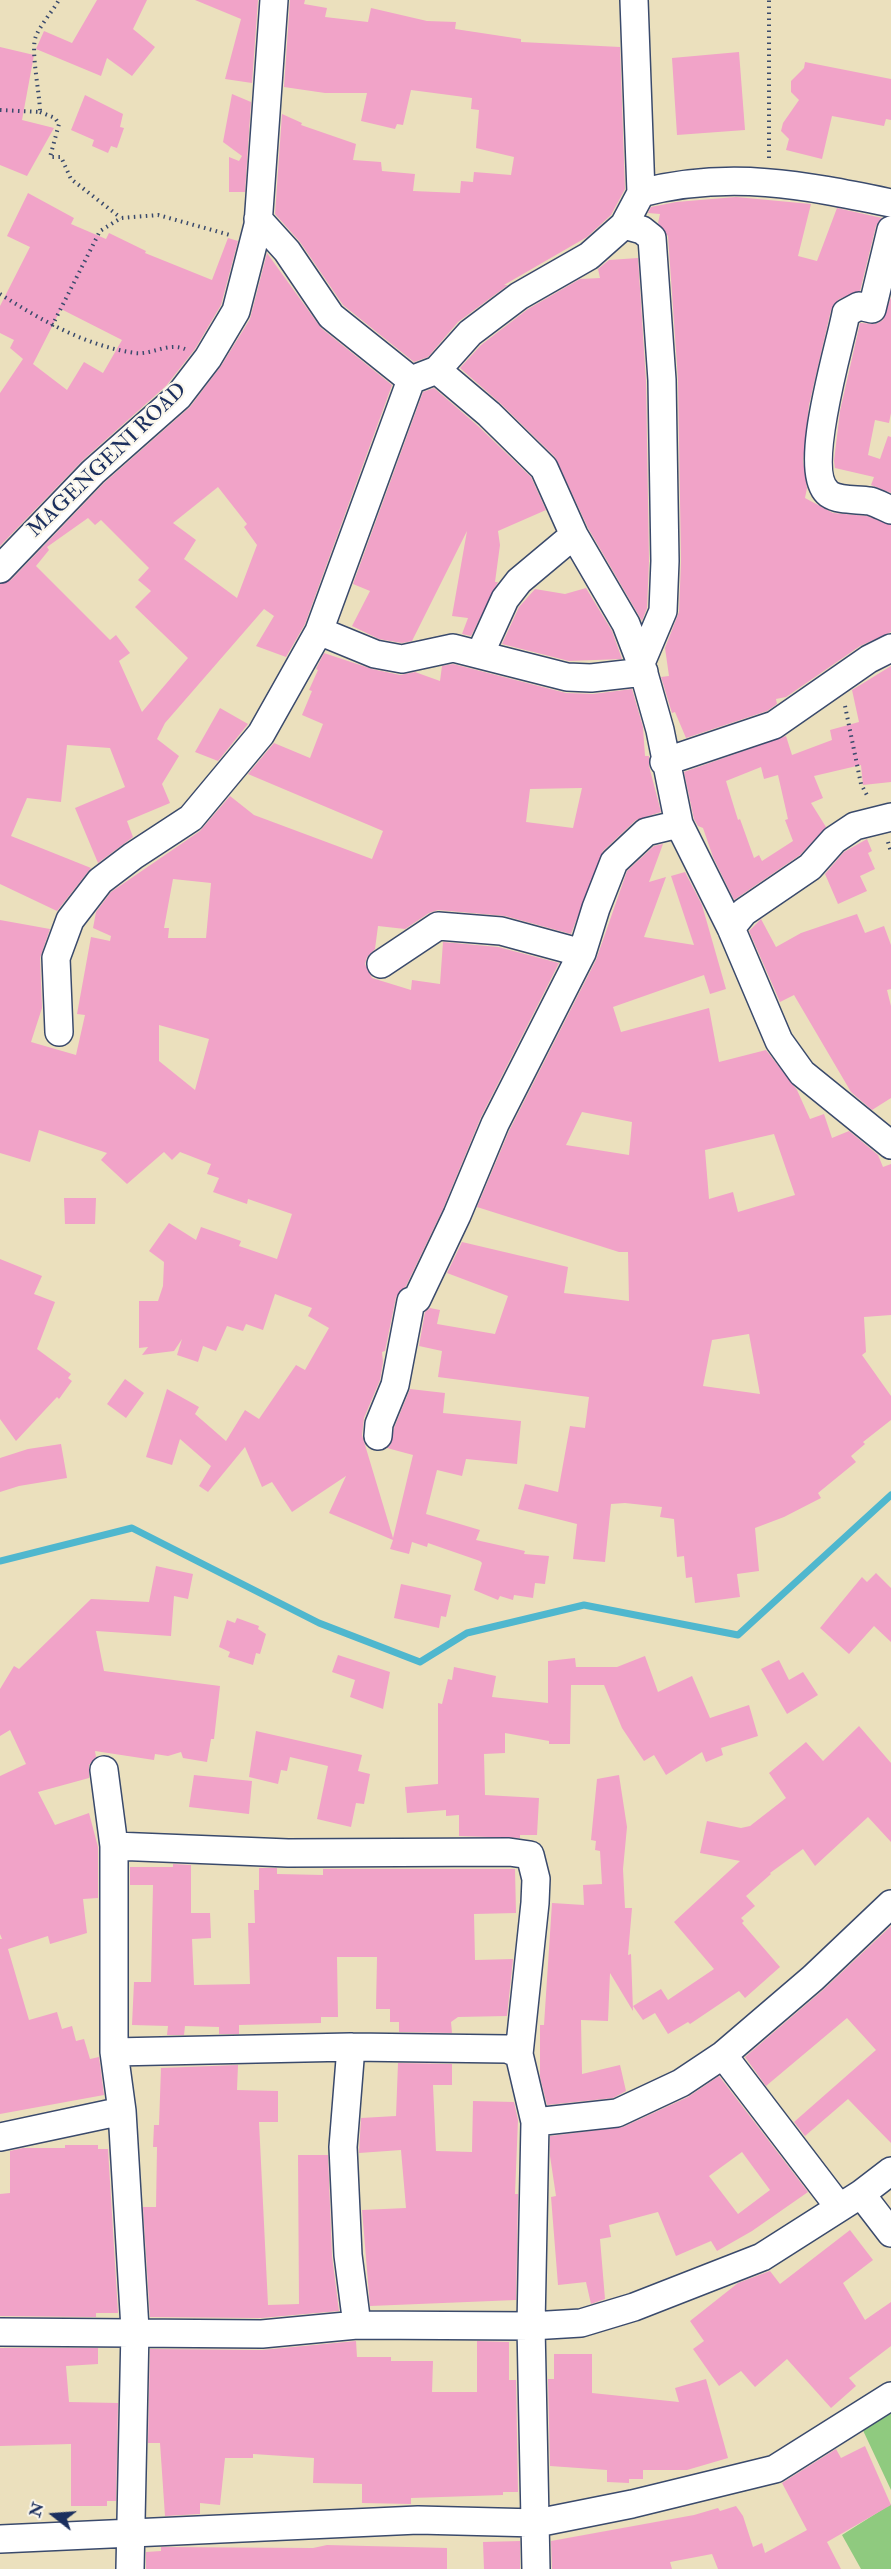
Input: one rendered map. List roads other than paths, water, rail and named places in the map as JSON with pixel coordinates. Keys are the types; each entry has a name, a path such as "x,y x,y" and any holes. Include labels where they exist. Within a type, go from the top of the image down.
{"street":[{"name":"MAGENGENI ROAD","path":"1,566 93,472 178,397 208,358 236,311 256,230 274,0"},
{"path":"59,1032 56,958 70,920 100,881 191,818 261,734 319,631 411,380 436,370 456,346 478,327 519,296 588,256 624,225 641,193 634,0"},
{"path":"641,193 710,181 768,181 891,203"},
{"path":"624,225 642,230 652,238 662,380 665,561 663,611 643,667"},
{"path":"256,230 287,251 331,316 411,380"},
{"path":"891,230 872,309 859,306 846,313 826,402 817,460 819,478 826,491 833,496 872,501 891,510"},
{"path":"436,370 489,414 544,468 574,535 626,624 643,667 660,730 664,762 679,824 731,928 779,1041 802,1073 891,1145"},
{"path":"480,654 505,599 519,581 574,535"},
{"path":"319,631 375,654 402,659 453,648 567,678 643,667"},
{"path":"664,762 774,725 869,659 891,648"},
{"path":"731,928 744,912 810,867 834,840 855,826 885,817"},
{"path":"378,1436 379,1424 395,1385 411,1301 417,1299 458,1215 495,1124 582,953 614,862 646,832 679,824"},
{"path":"381,964 438,926 501,931 582,953"},
{"path":"104,1770 114,1846 114,2052 122,2111 135,2334 130,2569"},
{"path":"114,1846 288,1853 509,1852 530,1855 536,1879 536,1903 519,2054 536,2122 531,2326 537,2523 536,2569"},
{"path":"536,2122 617,2113 681,2083 723,2055 813,1978 891,1904"},
{"path":"114,2052 351,2047 437,2050 507,2049 519,2054"},
{"path":"351,2047 343,2147 348,2255 357,2325"},
{"path":"723,2055 850,2200 891,2233"},
{"path":"0,2137 122,2111"},
{"path":"0,2332 262,2334 357,2325 531,2326 581,2323 634,2307 762,2257 891,2171"},
{"path":"0,2539 418,2520 537,2523 632,2504 775,2469 891,2396"}],"waterway":[{"path":"0,1561 132,1528 319,1623 420,1662 467,1633 584,1605 738,1635 891,1495"}]}
